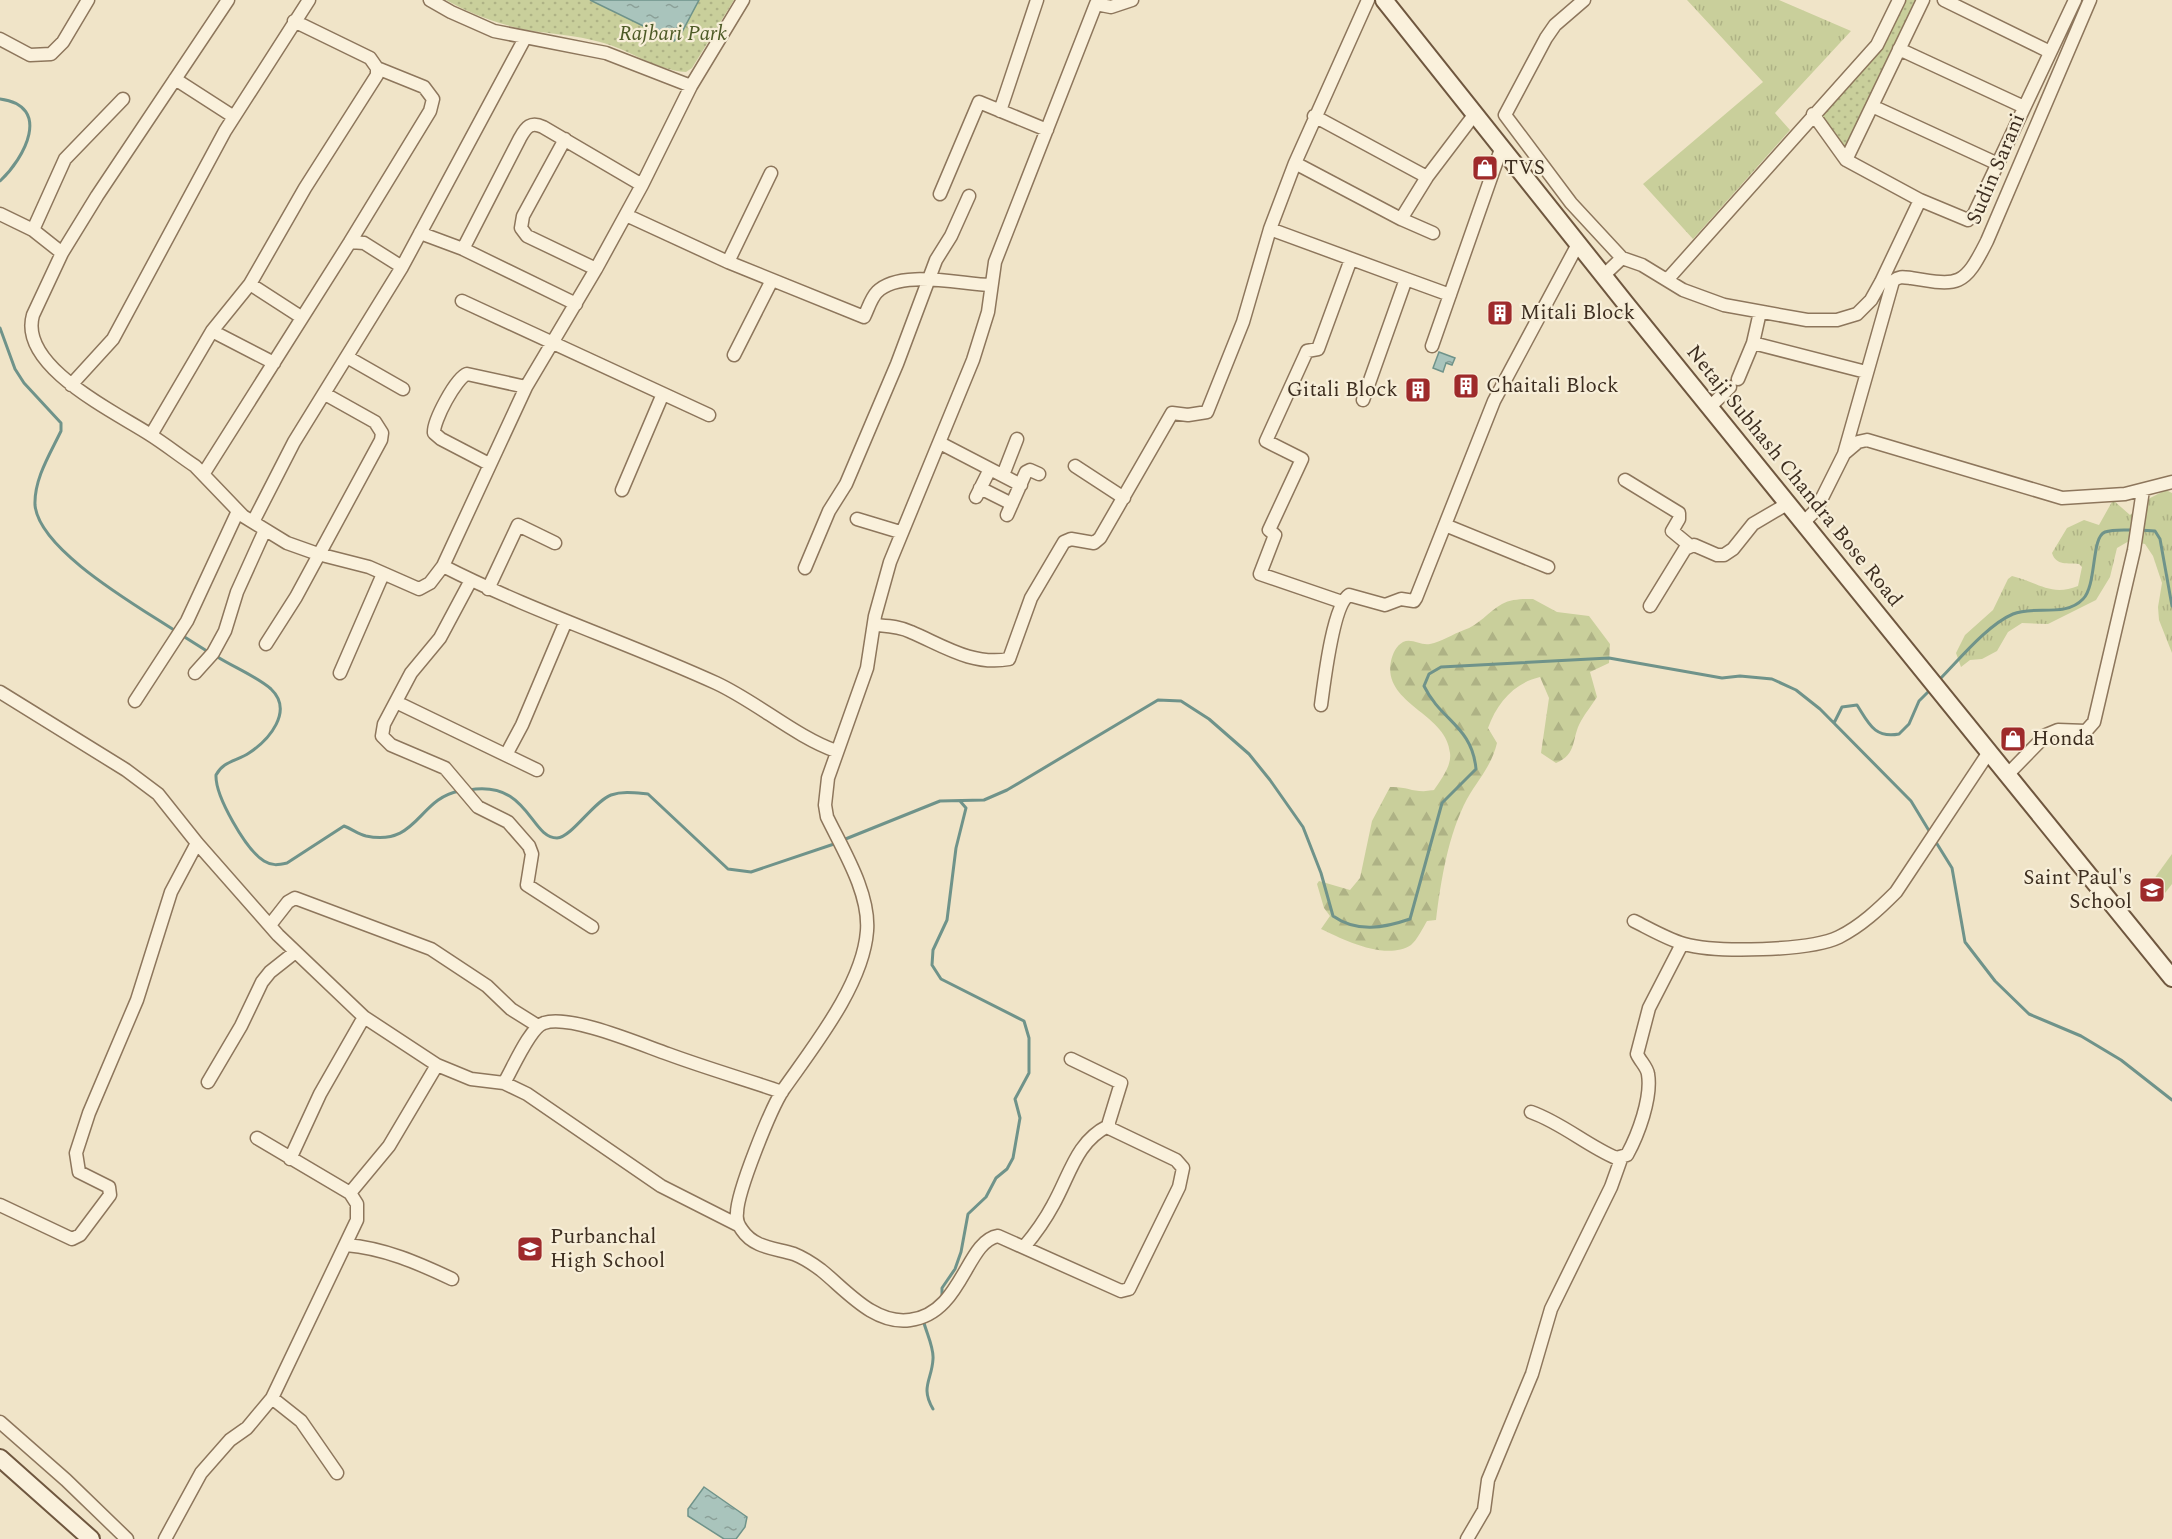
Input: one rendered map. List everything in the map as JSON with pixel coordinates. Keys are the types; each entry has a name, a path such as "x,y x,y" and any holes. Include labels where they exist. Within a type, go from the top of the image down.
{"street":[{"path":"0,39 30,55 51,54 63,42 88,0"},
{"path":"228,0 174,79 62,253 30,326 38,347 71,385 150,435 204,473 238,511 252,522 318,554 361,564 419,589 430,583 443,566 526,387 596,269 642,185 691,86 743,0"},
{"path":"71,385 113,339 234,117 309,0"},
{"path":"430,0 487,28 525,38 563,42 606,52 691,86"},
{"path":"1000,111 1038,0"},
{"path":"738,1225 736,1213 744,1184 782,1092 827,1028 855,971 866,937 865,905 827,817 826,794 836,751 867,668 881,591 900,532 940,443 973,360 988,312 990,285 1005,233 1096,2 1111,7 1132,0"},
{"path":"874,625 896,626 958,654 1009,660 1031,598 1064,542 1071,539 1094,543 1124,498 1172,413 1188,415 1207,412 1243,322 1270,229 1295,163 1314,116 1368,0"},
{"name":"Netaji Subhash Chandra Bose Road","path":"1384,0 1709,408 2172,978"},
{"path":"1489,134 1505,115 1546,38 1556,25 1584,0"},
{"path":"1667,280 1877,45 1899,0"},
{"path":"1846,160 1923,0"},
{"path":"1944,0 2050,52"},
{"path":"1813,114 1846,160 1920,200 1968,220 1974,214 2075,0"},
{"name":"Sudin Sarani","path":"1866,372 1891,286 1900,277 1948,284 1964,276 1972,268 1987,240 2088,1"},
{"path":"204,473 350,242 430,111 433,99 424,87 377,68 370,58 294,21"},
{"path":"252,522 294,442 402,267 525,38"},
{"path":"1899,49 2024,107"},
{"path":"150,435 212,331 250,284 305,189 374,84 377,68"},
{"path":"174,79 234,117"},
{"path":"33,230 55,176 70,152 123,99"},
{"path":"940,194 979,102 1047,130"},
{"path":"1872,106 1998,164"},
{"path":"1401,219 1427,177 1474,115"},
{"path":"1505,115 1571,203 1622,258 1642,265 1683,290 1724,305 1827,321 1857,314 1871,300 1881,282 1920,200"},
{"path":"1314,116 1427,177"},
{"path":"463,249 527,126 538,124 642,185"},
{"path":"565,139 524,216 521,228 527,236 596,269"},
{"path":"1432,346 1502,149"},
{"path":"1295,163 1401,219 1433,233"},
{"path":"728,262 771,173"},
{"path":"805,568 824,523 846,484 900,357 928,279 969,196"},
{"path":"0,214 33,230 62,253"},
{"path":"626,215 728,262 864,317 876,293 901,280 928,279 990,285"},
{"path":"1270,229 1450,295"},
{"path":"420,233 463,249 576,304"},
{"path":"350,242 364,243 402,267"},
{"path":"1321,705 1331,643 1342,602 1349,595 1385,605 1401,599 1414,601 1494,401 1578,244"},
{"path":"1604,276 1622,258"},
{"path":"1342,602 1260,574 1275,535 1269,530 1302,459 1266,441 1307,351 1318,349 1351,259"},
{"path":"1363,400 1406,279"},
{"path":"734,355 772,280"},
{"path":"250,284 301,317"},
{"path":"462,301 662,396 709,415"},
{"path":"1709,408 1734,383 1753,344 1760,312"},
{"path":"212,331 274,363"},
{"path":"1753,344 1866,372 1844,454 1816,510 1803,523"},
{"path":"347,357 404,389"},
{"path":"489,464 441,439 434,433 435,425 458,381 467,374 526,387"},
{"path":"266,644 296,597 360,481 382,433 375,422 325,394"},
{"path":"622,490 662,396"},
{"path":"1849,435 2062,498 2125,494 2172,482"},
{"path":"1002,475 1017,439"},
{"path":"1844,454 1858,442 1867,441"},
{"path":"940,443 1021,485"},
{"path":"1075,466 1124,498"},
{"path":"990,469 978,493 1010,509 1026,472 1030,470 1039,474"},
{"path":"1625,480 1679,513 1672,531 1689,545 1700,547 1717,555 1724,555 1733,549 1753,524 1787,504"},
{"path":"2007,775 2046,735 2058,730 2086,731 2094,722 2138,530 2143,490"},
{"path":"135,701 179,635 238,511"},
{"path":"857,519 900,532"},
{"path":"488,588 518,525 555,543"},
{"path":"1445,525 1548,567"},
{"path":"195,673 211,656 231,615 237,592 266,530"},
{"path":"1650,606 1678,556 1689,545"},
{"path":"443,566 488,588 723,687 809,738 836,751"},
{"path":"340,672 383,574"},
{"path":"471,580 440,638 415,666 384,724 382,732 384,739 440,765 452,775 478,807 508,822 529,846 532,860 527,885 592,927"},
{"path":"506,755 522,726 566,621"},
{"path":"0,692 146,783 170,807 197,843 294,953 364,1017 437,1065 471,1079 504,1083 532,1097 661,1186 738,1225 759,1245 807,1261 865,1306 878,1313 894,1319 911,1320 940,1306 951,1296 985,1241 998,1236 1121,1291 1129,1289 1179,1187 1183,1168 1176,1160 1115,1132 1108,1125"},
{"path":"396,702 537,770"},
{"path":"1634,921 1683,944 1725,950 1821,943 1838,938 1880,909 1896,892 1989,753"},
{"path":"0,1205 72,1239 84,1229 110,1195 109,1187 79,1172 76,1153 89,1113 137,1000 171,892 197,843"},
{"path":"270,925 288,902 295,898 431,949 487,986 511,1009 538,1026"},
{"path":"1467,1539 1484,1510 1488,1480 1532,1374 1551,1309 1611,1187 1621,1159 1632,1145 1644,1112 1648,1072 1636,1051 1642,1026 1683,944"},
{"path":"208,1082 242,1026 262,982 270,972 294,953"},
{"path":"290,1159 320,1094 364,1017"},
{"path":"504,1083 538,1026 550,1022 583,1025 782,1092"},
{"path":"1024,1247 1053,1206 1078,1151 1091,1136 1108,1125 1121,1083 1071,1059"},
{"path":"350,1193 389,1146 437,1065"},
{"path":"1531,1112 1554,1121 1585,1142 1621,1159"},
{"path":"165,1539 201,1473 272,1398 346,1245 358,1213 357,1204 350,1193 257,1138"},
{"path":"346,1245 365,1247 416,1262 452,1279"},
{"path":"272,1398 301,1420 337,1473"},
{"path":"0,1422 66,1480 127,1539"},
{"path":"0,1458 92,1539"}],"green space":[{"name":"Rajbari Park","path":"446,0 734,0 692,68 686,72 664,67 600,42 506,25"},
{"path":"1687,0 1779,0 1851,31 1775,113 1790,130 1693,239 1643,184 1763,82"},
{"path":"1899,0 1923,0 1846,160 1813,114 1877,45"},
{"path":"2166,490 2172,493 2172,653 2159,620 2158,607 2162,583 2153,556 2145,544 2129,541 2117,548 2110,577 2096,600 2048,624 2022,623 2008,632 1997,651 1982,659 1970,660 1961,667 1956,653 1965,635 1993,610 2008,579 2012,576 2052,589 2060,590 2078,586 2082,567 2079,564 2059,562 2052,553 2067,528 2084,520 2099,525 2113,500 2130,515 2150,498"},
{"path":"1533,599 1557,612 1589,616 1610,644 1609,663 1590,672 1597,697 1578,727 1568,755 1556,763 1541,753 1549,698 1540,677 1514,689 1496,710 1488,728 1497,743 1455,827 1443,874 1436,920 1427,921 1411,945 1390,951 1365,947 1321,929 1330,916 1324,908 1317,884 1319,881 1350,890 1360,878 1372,821 1390,787 1421,791 1434,790 1449,763 1450,753 1446,739 1438,728 1396,688 1391,676 1391,661 1395,650 1406,641 1427,644 1438,642 1469,628 1506,602"},
{"path":"2172,854 2172,884 2165,893 2151,883"}],"water":[{"path":"590,0 699,0 682,32 674,41"},
{"path":"1439,352 1455,358 1452,365 1446,363 1443,372 1433,368"},
{"path":"704,1487 747,1517 745,1527 736,1539 724,1539 688,1516 688,1509"}],"waterway":[{"path":"0,99 16,104 26,112 30,122 25,147 18,160 0,181"},
{"path":"0,328 15,369 24,383 61,423 61,431 44,467 35,495 35,505 41,523 54,541 94,577 177,632"},
{"path":"1938,681 1983,635 2003,619 2022,612 2059,610 2076,605 2087,592 2101,536 2112,530 2133,530"},
{"path":"2139,530 2155,531 2160,539 2172,606"},
{"path":"183,636 210,653"},
{"path":"216,656 271,689 280,706 276,724 264,741 249,753 222,767 216,775 221,796 233,822 249,846 264,861 275,865 287,863 344,826 366,836 383,838 397,835 446,795 460,791"},
{"path":"843,840 940,801 984,800 1007,790 1158,700 1181,701 1209,719 1249,754 1270,780 1303,827 1321,873 1333,916 1361,927 1390,925 1410,919 1442,803 1476,769 1469,743 1431,698 1424,686 1429,674 1441,667 1609,658 1722,678 1740,676 1772,679 1796,690 1820,709 1911,801 1931,834"},
{"path":"1834,723 1842,707 1857,705 1878,732 1890,735 1899,734 1909,724 1919,701 1932,688"},
{"path":"469,790 489,789 504,793 516,801 548,836 557,838 569,832 611,795 648,794 728,869 751,872 837,843"},
{"path":"942,1298 942,1288 955,1269 961,1252 968,1214 986,1197 996,1178 1007,1169 1013,1158 1020,1118 1015,1099 1029,1073 1029,1038 1024,1021 941,979 932,965 933,950 947,920 956,848 966,808 960,801"},
{"path":"1934,839 1952,868 1965,942 1995,981 2029,1014 2081,1036 2121,1060 2172,1100"},
{"path":"927,1320 924,1323 933,1355 927,1395 933,1409"}],"place":[{"name":"TVS","path":"1485,168"},
{"name":"Mitali Block","path":"1500,313"},
{"name":"Chaitali Block","path":"1466,386"},
{"name":"Gitali Block","path":"1418,390"},
{"name":"Honda","path":"2013,739"},
{"name":"Saint Paul's School","path":"2152,890"},
{"name":"Purbanchal High School","path":"530,1249"}]}
